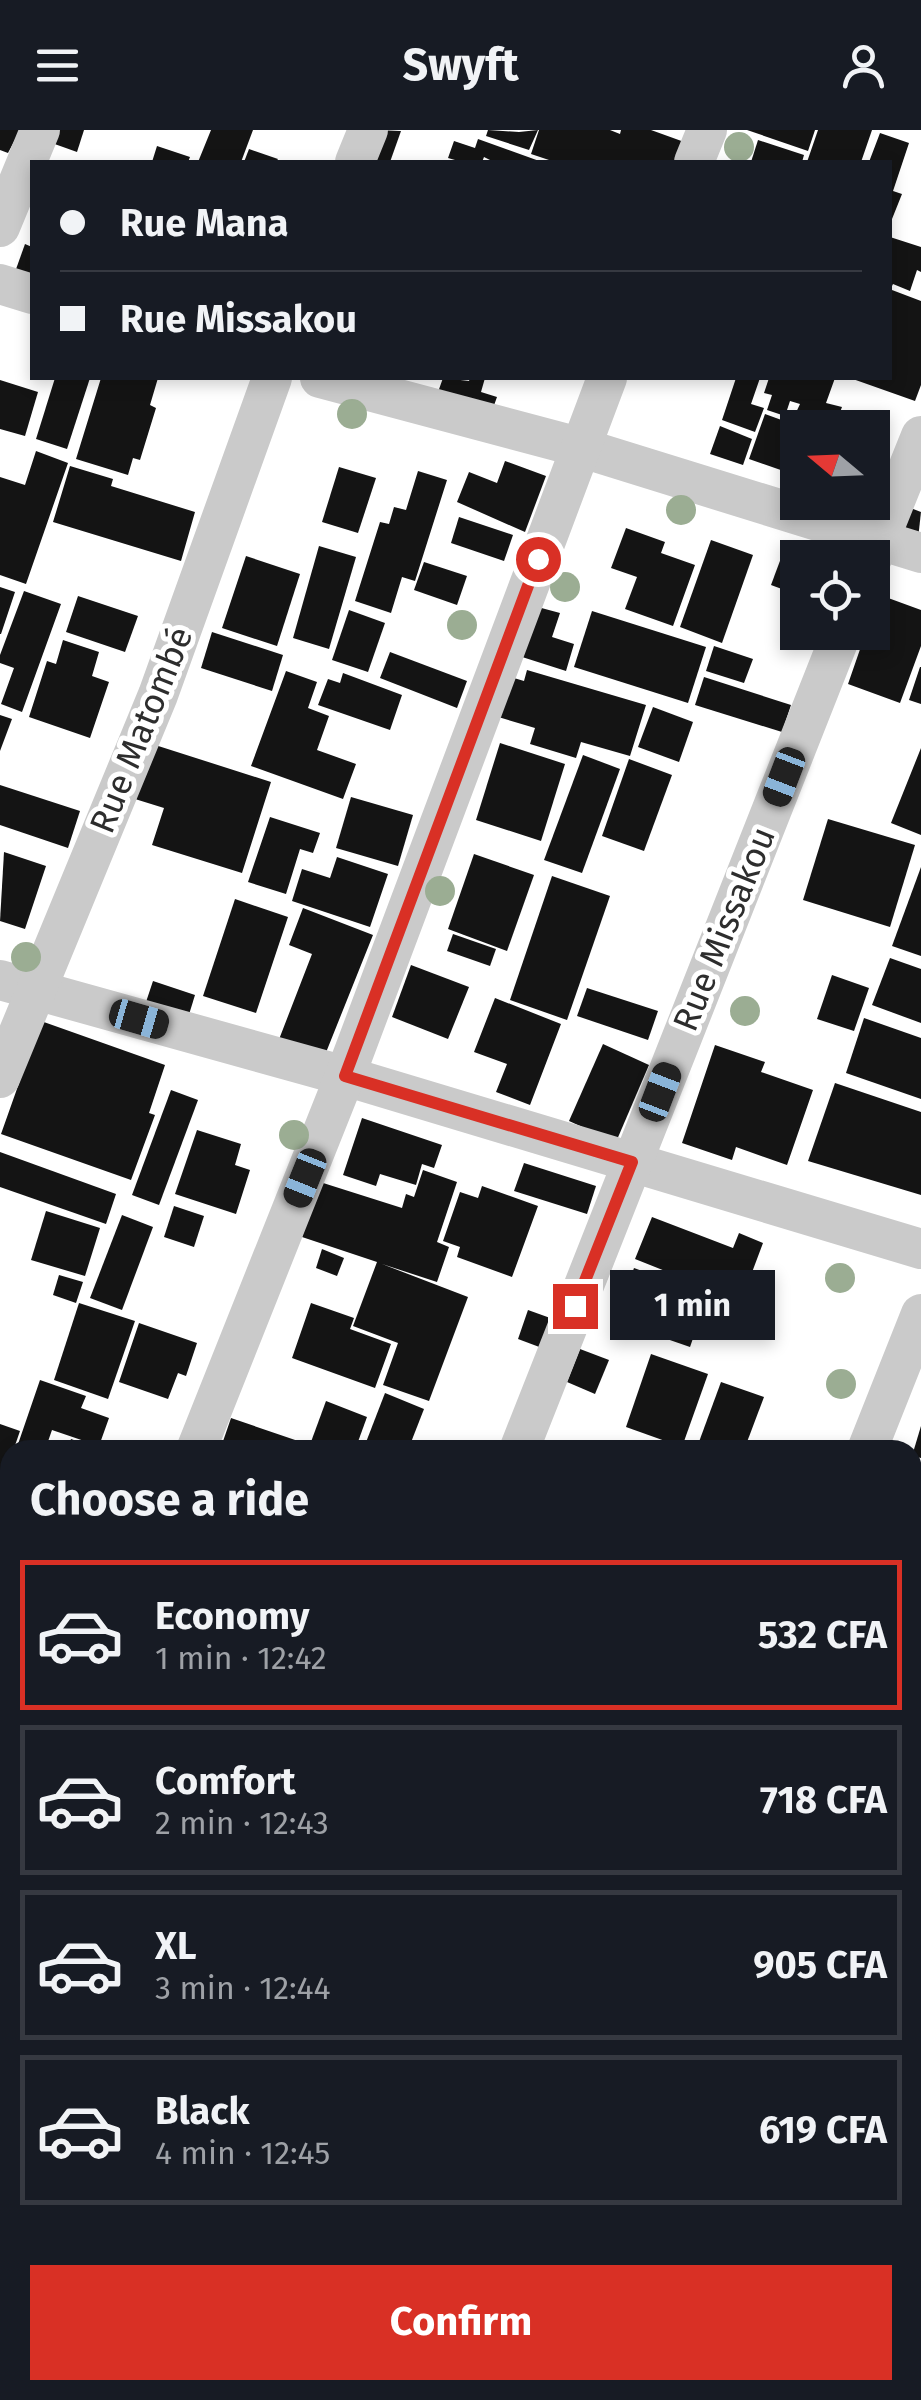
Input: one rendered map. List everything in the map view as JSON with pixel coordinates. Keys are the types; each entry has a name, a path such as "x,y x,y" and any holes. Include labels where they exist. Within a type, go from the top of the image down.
{"street":[{"path":"0,226 40,130"},
{"path":"356,160 368,130"},
{"path":"695,160 708,130"},
{"path":"0,284 30,293"},
{"name":"Rue Matombé","path":"0,1078 18,985 158,694 271,380"},
{"path":"328,380 580,447 850,540"},
{"path":"200,1440 345,1076 607,380"},
{"path":"880,540 921,436"},
{"path":"890,550 921,553"},
{"name":"Rue Missakou","path":"523,1440 835,650"},
{"path":"18,985 345,1076 921,1249"},
{"path":"871,1440 921,1314"}],"building":[{"path":"0,130 20,130 8,153 0,150"},
{"path":"54,130 84,130 77,152 49,142"},
{"path":"211,130 253,130 242,160 199,160"},
{"path":"376,130 401,131 391,160 366,160"},
{"path":"488,130 538,130 529,150 486,136"},
{"path":"539,130 610,130 620,134 621,130 651,130 687,143 681,160 549,160 531,154"},
{"path":"747,130 815,130 808,151"},
{"path":"818,130 872,130 862,160 808,160"},
{"path":"880,133 909,143 893,191 902,194 892,219 892,160 870,160"},
{"path":"478,139 536,160 448,158 454,141 475,148"},
{"path":"758,140 804,155 803,160 752,160"},
{"path":"157,146 190,157 189,160 153,160"},
{"path":"249,149 278,159 277,160 245,160"},
{"path":"892,238 921,247 921,272 917,270 910,291 893,284"},
{"path":"25,244 30,246 30,277 15,272"},
{"path":"892,290 921,301 921,385 915,401 856,380 892,380"},
{"path":"0,380 38,392 25,436 0,429"},
{"path":"54,380 89,380 67,449 36,439"},
{"path":"100,380 157,380 150,405 156,408 140,460 133,458 128,475 76,459"},
{"path":"442,380 484,380 481,392 497,397 492,411 438,392"},
{"path":"735,380 759,380 751,404 764,408 755,432 722,420"},
{"path":"768,380 834,380 826,403 842,407 797,410 800,404 790,401 787,410 780,410 780,414 767,410 772,395 764,393"},
{"path":"765,414 780,419 780,470 749,459"},
{"path":"720,426 752,439 743,465 710,454"},
{"path":"36,451 68,463 26,584 0,575 0,477 25,485"},
{"path":"505,461 546,476 525,532 457,502 469,472 497,483"},
{"path":"70,466 113,479 111,486 195,512 181,561 53,522"},
{"path":"339,467 376,478 358,533 322,522"},
{"path":"418,471 447,480 415,581 402,577 391,613 355,601 380,522 389,524 394,507 406,510"},
{"path":"908,507 921,512 918,539 899,533"},
{"path":"459,517 513,535 504,561 451,543"},
{"path":"626,528 665,542 661,553 695,565 673,626 625,609 637,577 611,568"},
{"path":"711,540 753,555 722,643 680,627"},
{"path":"319,546 356,557 329,649 293,638"},
{"path":"246,556 300,574 277,646 222,628"},
{"path":"780,561 780,588 771,585"},
{"path":"424,562 467,576 457,605 414,590"},
{"path":"0,587 15,592 1,634 0,634"},
{"path":"24,591 61,604 22,712 1,704 14,668 0,663 0,655"},
{"path":"78,596 138,616 125,652 66,632"},
{"path":"890,599 921,610 921,646 900,703 848,684 860,650 890,650"},
{"path":"534,606 560,613 552,637 574,644 566,671 519,656"},
{"path":"349,610 385,623 368,672 332,660"},
{"path":"592,611 706,647 688,703 574,667"},
{"path":"212,632 283,655 272,691 201,668"},
{"path":"63,640 99,652 92,676 109,682 90,738 29,717 47,661 56,664"},
{"path":"714,646 753,659 744,683 706,671"},
{"path":"390,652 467,681 457,708 380,678"},
{"path":"921,667 921,704 909,700"},
{"path":"527,670 646,705 630,756 581,742 576,758 530,744 535,728 495,716 507,676 524,681"},
{"path":"286,671 317,682 308,708 329,716 317,750 356,764 343,799 251,766"},
{"path":"343,673 402,695 390,730 318,705 328,679 340,683"},
{"path":"704,677 791,705 782,732 695,705"},
{"path":"653,707 693,722 679,762 638,747"},
{"path":"0,715 12,719 0,751"},
{"path":"500,743 565,764 541,841 476,820"},
{"path":"152,744 271,782 242,873 152,845 164,808 135,799"},
{"path":"921,748 921,835 891,823"},
{"path":"583,755 620,769 582,873 544,860"},
{"path":"629,759 672,775 644,851 602,836"},
{"path":"0,785 80,811 68,848 0,825"},
{"path":"351,797 413,815 398,866 336,848"},
{"path":"270,817 320,833 313,853 300,849 286,894 248,882"},
{"path":"828,819 915,845 890,927 803,900"},
{"path":"4,852 46,866 25,929 0,921"},
{"path":"474,854 534,875 507,951 448,929"},
{"path":"337,857 388,874 370,927 292,901 302,869 330,878"},
{"path":"921,867 921,956 892,946"},
{"path":"552,876 610,896 567,1020 510,1000"},
{"path":"235,899 288,917 256,1013 203,996"},
{"path":"303,908 373,935 323,1060 278,1042 312,954 289,945"},
{"path":"453,934 496,949 490,966 447,951"},
{"path":"890,958 921,969 921,1023 872,1005"},
{"path":"411,965 469,987 448,1039 392,1017"},
{"path":"832,975 869,988 854,1031 817,1019"},
{"path":"153,981 195,995 187,1021 144,1008"},
{"path":"587,988 658,1011 648,1040 577,1016"},
{"path":"495,998 561,1024 530,1105 496,1092 507,1064 474,1052"},
{"path":"864,1018 921,1038 921,1099 846,1073"},
{"path":"41,1021 165,1065 149,1113 155,1115 131,1180 1,1134"},
{"path":"603,1044 649,1065 616,1142 569,1121"},
{"path":"715,1045 765,1062 761,1072 813,1090 787,1165 736,1147 732,1160 682,1143"},
{"path":"835,1083 921,1112 921,1195 808,1161"},
{"path":"171,1090 198,1100 159,1205 132,1195"},
{"path":"362,1118 442,1145 434,1168 422,1164 416,1185 380,1174 376,1186 343,1175"},
{"path":"197,1130 241,1144 235,1165 250,1170 236,1214 175,1194"},
{"path":"0,1152 116,1194 106,1224 0,1187"},
{"path":"524,1163 596,1186 587,1214 514,1191"},
{"path":"423,1170 457,1182 437,1242 449,1247 437,1282 382,1264 468,1297 429,1401 383,1385 398,1343 353,1326 377,1262 302,1237 320,1182 402,1208 406,1194 414,1197"},
{"path":"482,1186 538,1206 512,1277 457,1257 460,1247 443,1241 460,1192 478,1198"},
{"path":"174,1206 204,1216 194,1247 164,1237"},
{"path":"46,1211 100,1228 85,1276 31,1260"},
{"path":"122,1215 153,1227 122,1310 90,1298"},
{"path":"652,1217 733,1248 739,1233 763,1243 748,1283 725,1275 718,1292 635,1259"},
{"path":"322,1249 344,1258 337,1276 316,1268"},
{"path":"634,1268 708,1295 690,1347 615,1321"},
{"path":"59,1275 83,1282 76,1303 53,1295"},
{"path":"79,1303 135,1321 108,1399 54,1380"},
{"path":"311,1303 354,1318 350,1329 391,1344 375,1388 292,1358"},
{"path":"528,1310 553,1319 542,1348 518,1339"},
{"path":"139,1323 197,1343 186,1376 178,1373 168,1399 119,1382"},
{"path":"580,1349 609,1360 595,1394 567,1382"},
{"path":"651,1354 708,1374 684,1440 662,1440 626,1427"},
{"path":"40,1380 86,1396 81,1408 109,1418 101,1440 81,1440 52,1430 48,1440 19,1440"},
{"path":"721,1382 764,1397 748,1440 700,1440"},
{"path":"385,1393 424,1409 412,1440 367,1440"},
{"path":"326,1401 367,1417 359,1440 312,1440"},
{"path":"231,1418 295,1440 223,1440"},
{"path":"0,1424 20,1431 17,1440 0,1440"}],"route":[{"path":"538,559 345,1076 632,1162 575,1306"}]}
